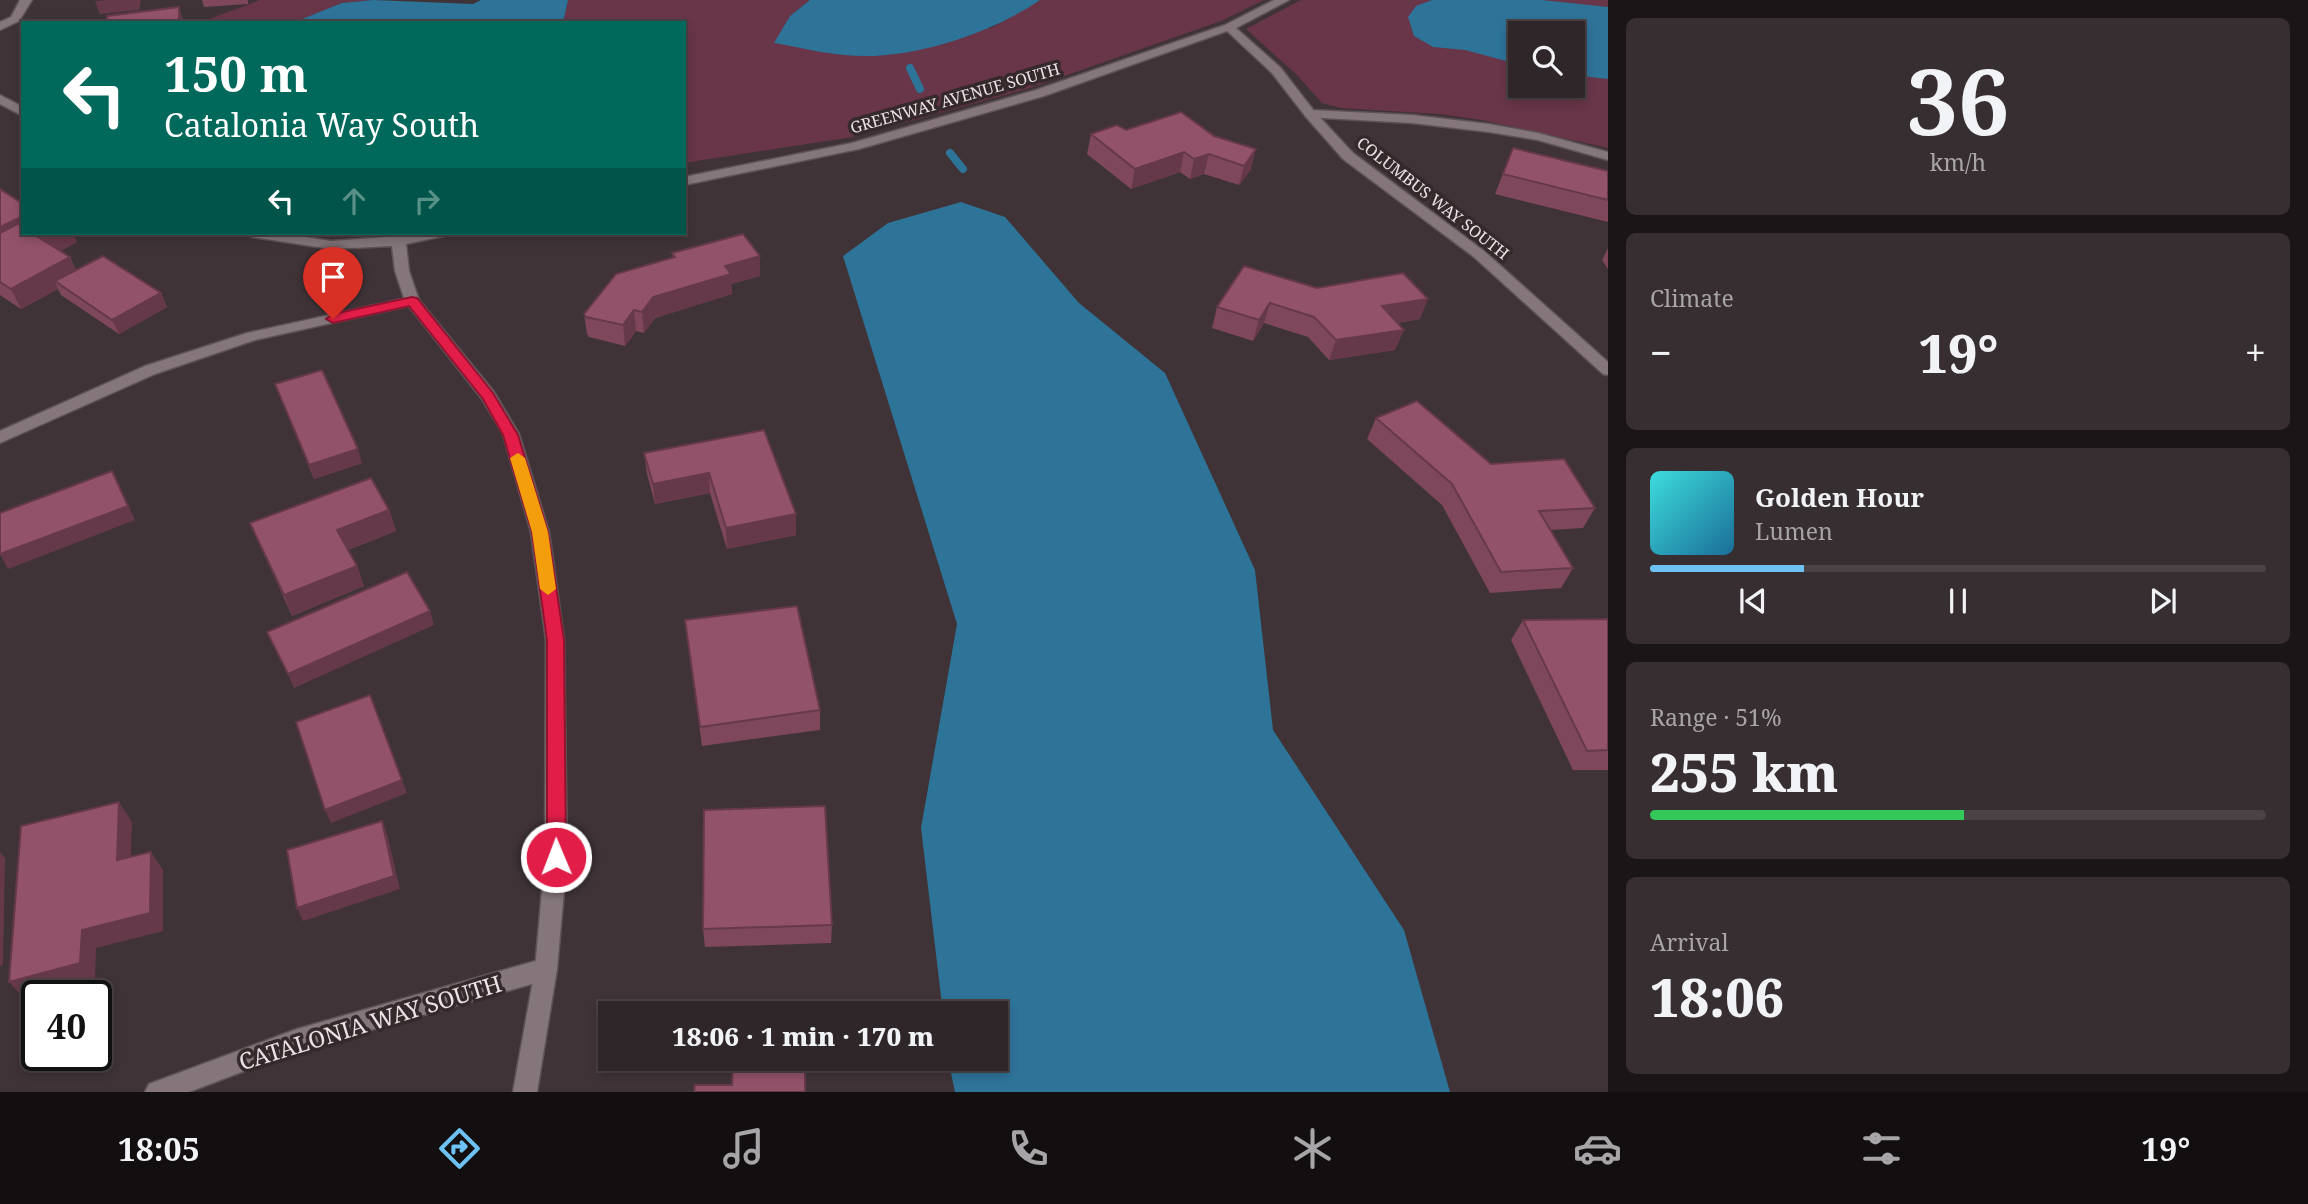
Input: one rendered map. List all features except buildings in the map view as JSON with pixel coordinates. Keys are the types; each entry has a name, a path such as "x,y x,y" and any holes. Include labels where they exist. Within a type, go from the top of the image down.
{"street":[{"path":"0,27 15,19 26,0"},
{"path":"1229,27 1283,0"},
{"name":"COLUMBUS WAY SOUTH","path":"1229,27 1276,69 1310,114 1348,156 1479,254 1608,370"},
{"name":"GREENWAY AVENUE SOUTH","path":"686,181 854,145 1015,100 1229,27"},
{"path":"0,99 21,111"},
{"path":"1310,114 1411,117 1448,122 1517,132 1608,156"},
{"path":"265,235 331,245 399,241 429,235"},
{"path":"399,241 402,271 412,301 488,396 511,435 540,532 555,640 556,857 546,969 525,1092"},
{"path":"0,438 163,366 252,336 412,301"},
{"name":"CATALONIA WAY SOUTH","path":"157,1092 297,1040 546,969"}],"shaded area":[{"path":"260,0 373,0 342,3 297,21 204,21"},
{"path":"568,0 810,0 790,16 991,28 1040,0 1264,0 1221,21 1033,87 852,137 686,163 686,21 563,21"},
{"path":"1301,0 1608,0 1608,148 1482,120 1439,114 1341,108 1322,103 1297,75 1246,29"}],"water":[{"path":"373,0 473,4 481,0 568,0 563,21 297,21 342,3"},
{"path":"810,0 1040,0 972,35 920,50 868,56 835,54 774,43 790,16"},
{"path":"1432,0 1542,0 1608,7 1608,79 1585,76 1585,21 1508,21 1508,62 1465,50 1433,47 1414,36 1408,17 1416,6"},
{"path":"961,202 1005,217 1079,303 1165,373 1255,570 1273,730 1404,930 1450,1092 955,1092 951,1071 1008,1071 1008,1001 942,1001 921,828 957,624 843,256 888,223"}],"waterway":[{"path":"910,68 920,89"},
{"path":"950,153 963,169"}],"slow traffic":[{"path":"518,458 540,532 548,589"}],"route":[{"path":"333,319 412,301 488,396 511,435 540,532 555,640 556,857"}]}
